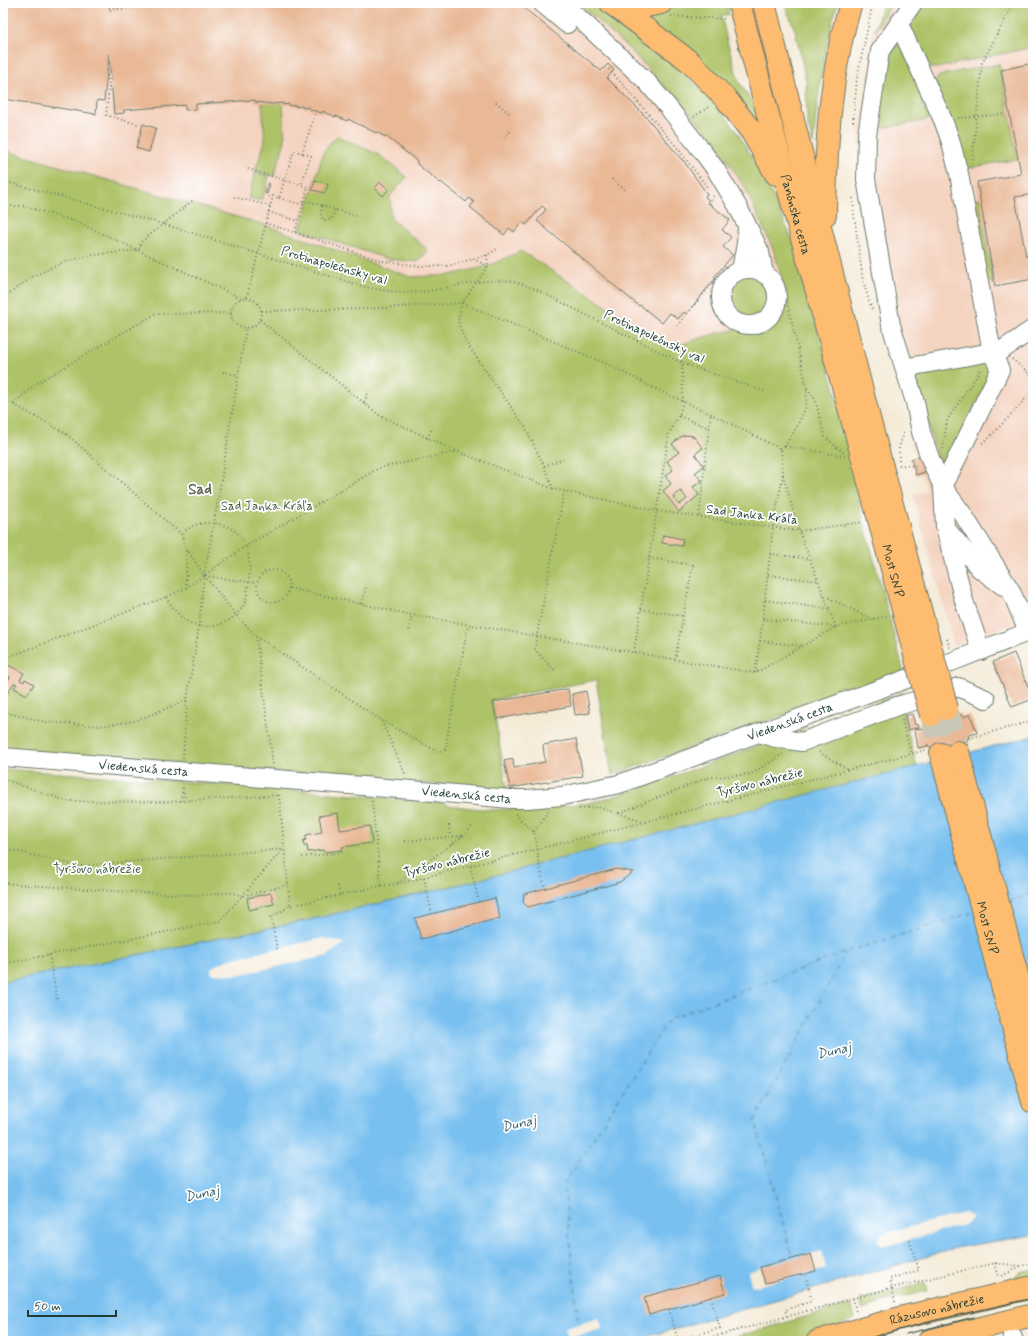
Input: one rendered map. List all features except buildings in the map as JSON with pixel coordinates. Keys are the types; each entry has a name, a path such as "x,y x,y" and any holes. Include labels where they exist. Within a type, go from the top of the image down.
{"main road":[{"path":"611,3 689,61 727,100 773,166 796,210"},
{"path":"622,3 664,9"},
{"name":"Panónska cesta","path":"739,3 768,115 862,424"},
{"name":"Panónska cesta","path":"764,3 824,242 862,424"},
{"path":"824,242 825,168 829,129 838,57 851,3"},
{"name":"Most SNP","path":"862,424 937,703"},
{"name":"Most SNP","path":"956,748 1033,1035"},
{"name":"Most SNP","path":"956,748 1033,1102"},
{"name":"Rázusovo nábrežie","path":"818,1341 847,1336 900,1318 1033,1287"},
{"name":"Rázusovo nábrežie","path":"929,1341 1022,1326"}],"street":[{"path":"542,3 638,84 668,107"},
{"path":"560,3 580,19 647,82 716,170 738,207 760,252 764,274"},
{"path":"913,3 880,51 868,135 866,179 891,325 915,402 921,432 942,487 964,516 1010,591 1030,631 946,664"},
{"path":"898,24 943,120 950,139 959,174 1000,370 942,487 945,527 964,602 981,651"},
{"path":"735,267 757,270 768,277 775,286 775,308 769,317 759,324 748,326 743,325 730,318 721,304 722,289 724,284 731,275 746,244 747,227"},
{"path":"906,374 914,366 997,351 1033,329"},
{"path":"945,527 980,569 1010,591"},
{"name":"Viedenská cesta","path":"3,757 510,799 562,796 619,784 912,677"},
{"path":"759,733 776,738 802,742 898,706 937,703 958,687 986,699"}],"path":[{"path":"110,9 140,6"},
{"path":"664,9 725,19"},
{"path":"107,67 109,87 106,115 140,126"},
{"path":"608,69 676,146 709,189"},
{"path":"496,102 509,114"},
{"path":"691,118 711,106"},
{"path":"302,153 316,111"},
{"path":"943,120 1006,114"},
{"path":"504,138 512,130"},
{"path":"280,198 294,151 311,156 301,186"},
{"path":"248,170 308,188 295,232"},
{"path":"697,180 701,178"},
{"path":"612,179 626,190"},
{"name":"Protinapoleónsky val","path":"3,182 164,224 365,287 395,292 418,293 477,283 500,281 519,283 531,287 682,363 766,392"},
{"path":"710,204 714,195 718,201"},
{"path":"269,196 300,204 306,201 357,216"},
{"path":"247,297 257,253 273,196"},
{"path":"234,197 270,206"},
{"path":"138,250 141,242 192,201"},
{"path":"3,206 24,206 77,222 242,298"},
{"path":"322,206 321,216 323,220 332,218 335,209"},
{"path":"268,212 298,221"},
{"path":"265,223 383,261 419,266 448,266 487,255 497,249"},
{"path":"3,298 32,277 63,262 93,255 138,250"},
{"path":"487,255 488,266 462,303 458,322 465,341 525,427 554,489"},
{"path":"473,259 488,266"},
{"path":"677,326 735,267"},
{"path":"247,297 256,300 262,311 260,320 254,326 246,328 237,325 231,313 234,304 242,298 247,297"},
{"path":"262,311 365,309 462,303 604,363 781,449"},
{"path":"776,303 788,305 807,388 806,407 797,426 785,446 781,449"},
{"path":"13,404 37,383 155,314 231,313"},
{"name":"Sad Janka Kráľa","path":"260,320 379,415 456,452 554,489 657,511 799,531 868,521"},
{"path":"183,764 187,700 199,626 204,576 246,328"},
{"path":"634,652 669,433 679,416 683,401 682,363 677,340"},
{"path":"997,351 1033,377"},
{"path":"223,372 238,375"},
{"path":"785,446 846,456 825,437 815,399 807,388"},
{"path":"364,402 369,391"},
{"path":"957,458 990,438 1033,391"},
{"path":"3,400 65,433 181,534 186,548 204,576 236,615 256,636 381,720 438,752 444,750 468,625"},
{"path":"699,517 711,414"},
{"path":"679,416 709,428"},
{"path":"427,438 432,429"},
{"path":"781,449 783,474 799,531 836,627"},
{"path":"3,659 186,588 246,546 379,468 456,452"},
{"path":"544,466 563,459"},
{"path":"755,673 763,619 773,528 783,474"},
{"path":"554,670 536,650 537,637 564,492"},
{"path":"166,597 175,611 186,621 199,626 212,626 226,622 236,615 245,602 249,582 250,564 246,546 238,533 226,526 214,523 202,523 190,526 181,534"},
{"path":"186,548 186,588"},
{"path":"770,554 810,559"},
{"path":"649,558 693,565 682,616 675,660"},
{"path":"278,570 287,577 289,588 285,597 276,602 270,602 261,598 258,593 256,583 262,573 278,570"},
{"path":"768,575 819,581"},
{"path":"204,576 256,583"},
{"path":"361,604 366,586"},
{"path":"289,588 412,615 755,673 836,627"},
{"path":"825,596 874,620"},
{"path":"765,600 829,609"},
{"path":"641,609 682,616"},
{"path":"409,630 412,615"},
{"path":"763,619 836,627 892,616"},
{"path":"256,636 273,764"},
{"path":"760,641 804,646"},
{"path":"3,712 46,722 100,726 135,721 187,700"},
{"path":"898,706 911,753"},
{"path":"381,720 412,790"},
{"path":"956,748 1033,721"},
{"path":"619,813 707,778 751,774 802,742 848,769"},
{"name":"Tyršovo nábrežie","path":"277,949 271,916 290,906 424,878 918,752"},
{"path":"3,780 67,801 164,802 278,795"},
{"path":"181,801 183,782 185,800"},
{"path":"278,788 290,906"},
{"path":"371,798 381,886"},
{"path":"534,832 551,807"},
{"path":"578,809 597,807 646,821"},
{"path":"510,809 534,832 538,849 538,860 545,888"},
{"path":"449,825 450,837"},
{"path":"397,884 463,836 472,826"},
{"path":"405,841 463,836"},
{"path":"376,844 381,844"},
{"path":"3,848 79,866 284,849"},
{"path":"3,964 220,921 284,849"},
{"path":"302,857 345,852"},
{"path":"470,866 479,902"},
{"path":"424,878 432,913"},
{"path":"3,883 104,891 200,895 236,892 242,896 288,885"},
{"path":"338,886 340,895"},
{"path":"49,955 57,999"},
{"path":"895,1302 890,1279 919,1270 909,1239"},
{"path":"995,1263 999,1278 1021,1266 1033,1263"},
{"path":"698,1341 891,1288 995,1263 1021,1266"},
{"path":"787,1317 785,1310 812,1301 805,1274"},
{"path":"673,1341 720,1328 711,1297"},
{"path":"669,1309 678,1340"},
{"path":"576,1336 578,1341"}],"shaded area":[{"path":"3,3 578,3 629,49 694,117 717,144 745,188 774,251 786,294 775,315 765,324 755,329 733,330 714,334 674,347 651,335 521,251 488,266 450,275 411,277 265,225 3,150"},
{"path":"883,3 1033,3 1033,615 1010,626 954,645 913,495 927,491 910,437 913,424 909,404 870,274 859,189 859,132 875,31"}],"green space":[{"name":"Sad Janka Kráľa","path":"578,3 602,3 671,61 718,106 736,130 774,198 794,244 852,451 849,451 862,515 904,673 612,775 596,680 492,700 507,790 3,750 3,150 265,225 411,277 450,275 488,266 521,251 651,335 673,347 714,334 733,330 755,329 765,324 775,315 786,293 774,251 745,188 717,144 694,117 629,49"},
{"path":"681,3 727,3 729,15 721,15 727,41 739,82 760,114 769,149 640,13 666,10"},
{"path":"784,3 838,3 828,38 819,91 813,144 807,121 806,81 795,30"},
{"path":"883,3 892,3 875,31"},
{"path":"923,3 1033,3 1033,47 936,68 925,67 908,24"},
{"path":"899,45 902,47 932,113 928,119 923,121 876,129 882,60 893,46"},
{"path":"999,64 1018,159 968,168 965,167 935,81 938,77 945,74"},
{"path":"262,103 283,103 285,141 274,176 255,171 265,142"},
{"path":"337,136 379,155 407,177 390,196 391,219 428,250 418,262 388,259 300,230 324,150"},
{"path":"255,173 269,176 263,197 260,200 248,198"},
{"path":"979,198 993,282 982,284 968,200"},
{"path":"749,271 759,273 767,279 773,287 775,297 773,307 767,315 759,321 749,323 739,321 731,315 725,307 723,297 725,287 731,279 739,273"},
{"path":"982,360 988,362 992,371 945,466 942,467 939,465 917,384 918,374"},
{"name":"Tyršovo nábrežie","path":"903,693 904,717 917,767 478,880 309,920 3,982 3,769 273,788 445,803 447,805 490,810 551,807 588,803 612,797 686,772"},
{"path":"1033,1269 1033,1277 1020,1280 1010,1280 1020,1272"},
{"path":"925,1283 927,1291 885,1301 863,1310 860,1299"},
{"path":"851,1304 855,1319 796,1341 721,1341"}],"water":[{"name":"Dunaj","path":"1033,736 1033,1235 960,1247 632,1341 3,1341 3,982 309,920 478,880"}],"pier":[{"path":"323,938 345,943 327,956 237,975 212,974 211,968 227,960"},
{"path":"964,1213 973,1217 967,1224 890,1245 879,1245 877,1238 886,1233"},
{"path":"822,1251 826,1269 752,1287 748,1272 774,1263"},
{"path":"599,1318 602,1329 568,1338 565,1328"}],"ferry route":[{"path":"1009,901 1033,893"},
{"path":"578,1319 564,1185 669,1019 846,952 971,913"},
{"path":"791,1252 755,1120 846,953"}],"tunnel":[{"path":"947,709 958,752"},
{"path":"931,715 941,754"}],"tram line":[{"path":"858,1341 932,1321 1033,1298"},
{"path":"906,1334 974,1317"}],"district":[{"name":"Sad","path":"200,490"}]}
